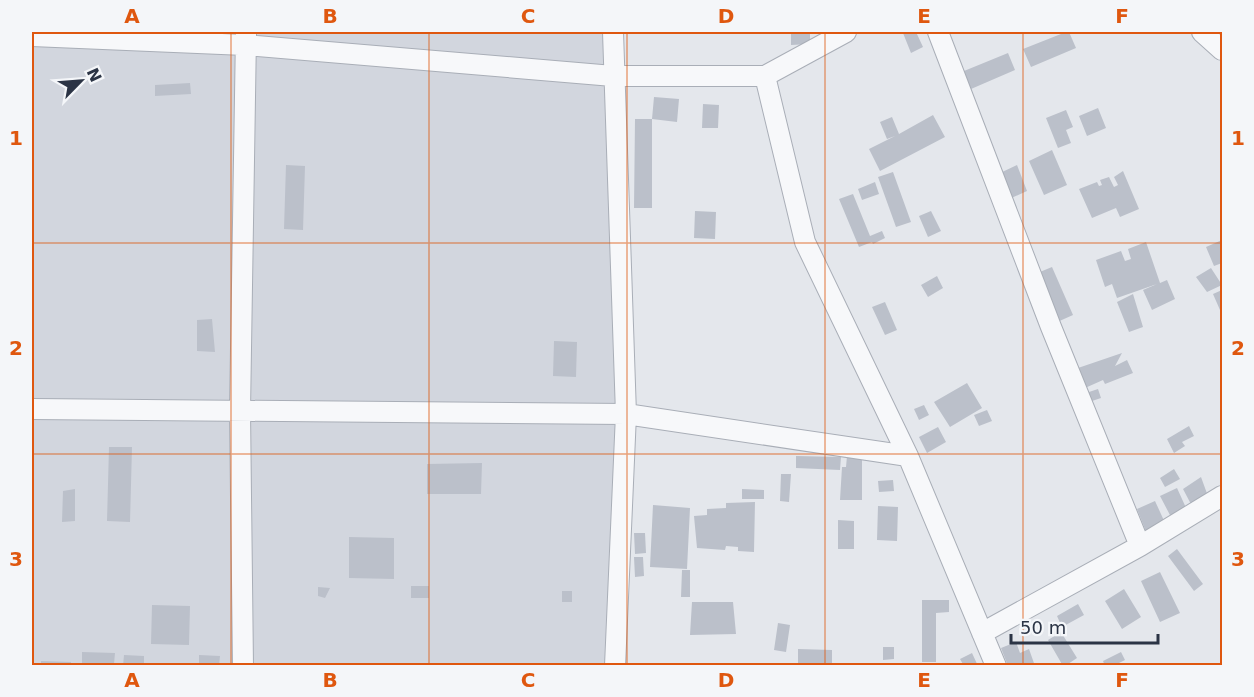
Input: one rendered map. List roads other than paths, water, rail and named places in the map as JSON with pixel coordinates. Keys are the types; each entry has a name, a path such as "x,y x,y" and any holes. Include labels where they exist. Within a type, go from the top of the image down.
{"street":[{"path":"613,32 626,414 615,666"},
{"path":"32,36 246,38 613,76 765,76 846,32"},
{"path":"938,32 1051,327 1140,546"},
{"path":"1202,32 1222,50"},
{"path":"243,666 240,411 246,38"},
{"path":"765,76 805,242 908,456 996,666"},
{"path":"32,409 626,414 908,456"},
{"path":"982,633 1140,546 1222,496"}]}
